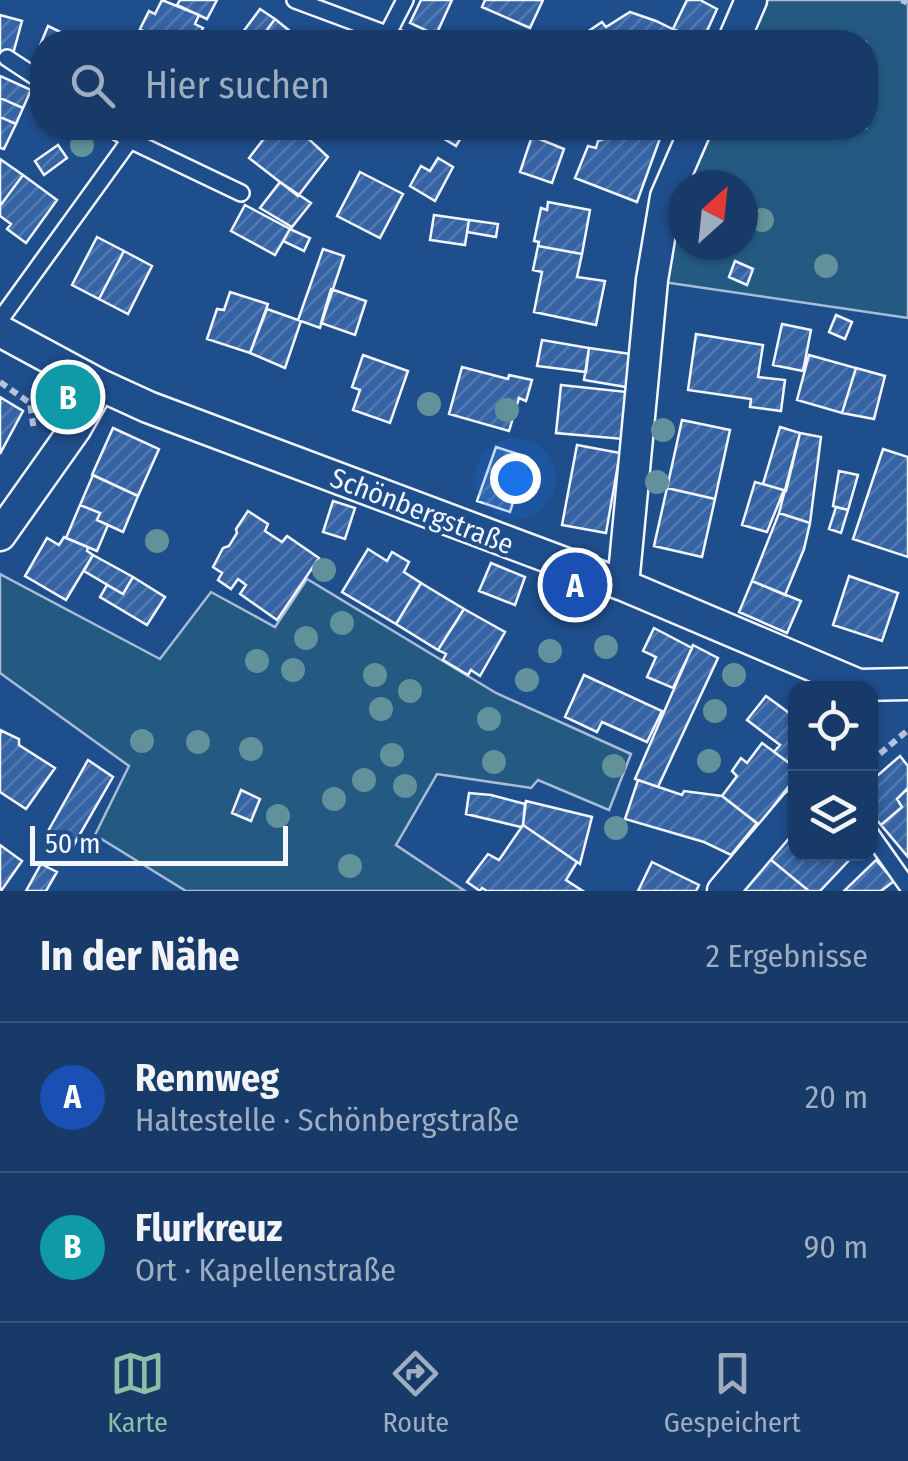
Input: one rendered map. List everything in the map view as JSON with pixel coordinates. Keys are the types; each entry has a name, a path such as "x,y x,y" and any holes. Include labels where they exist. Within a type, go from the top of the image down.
{"street":[{"path":"738,30 751,0"},
{"path":"623,585 652,280 666,196 689,140"},
{"name":"Schönbergstraße","path":"0,331 148,408 623,585 845,681"},
{"path":"0,535 100,386"},
{"name":"Schönbergstraße","path":"878,686 908,684"},
{"path":"723,891 788,814"}],"lane":[{"path":"295,0 374,30"},
{"path":"389,30 404,0"},
{"path":"7,58 30,74"},
{"path":"0,320 130,140 241,193"},
{"path":"878,844 908,887"}],"path":[{"path":"0,382 30,403 34,437 46,470"},
{"path":"878,755 908,730"}],"shaded area":[{"path":"765,0 908,0 908,318 663,282 668,260 758,260 758,170 693,170 705,140 878,140 878,30 751,30"},
{"path":"0,574 160,659 211,592 275,627 307,579 496,693 631,754 609,810 538,780 531,788 437,774 396,845 465,891 186,891 95,835 129,766 0,673"}],"building":[{"path":"162,0 199,15 195,24 203,28 140,29 149,11 155,14"},
{"path":"180,0 217,0 207,19 177,5"},
{"path":"421,0 452,0 438,30 425,30 410,23"},
{"path":"485,0 543,0 530,28 482,7"},
{"path":"687,0 700,0 717,9 707,30 673,29"},
{"path":"260,9 275,19 267,30 244,30"},
{"path":"630,12 674,30 590,30 602,22 606,27"},
{"path":"0,15 22,21 13,54 0,50"},
{"path":"275,19 289,30 267,30"},
{"path":"0,76 30,90 23,108 0,98"},
{"path":"0,98 23,108 16,124 0,117"},
{"path":"0,117 16,124 4,149 0,148"},
{"path":"263,140 310,140 328,157 298,196 249,158"},
{"path":"531,140 564,149 552,183 520,172"},
{"path":"659,140 637,202 575,178 588,146 596,148 598,141"},
{"path":"58,145 67,158 44,175 35,161"},
{"path":"438,158 453,167 435,201 410,186 421,166 430,171"},
{"path":"0,159 23,175 0,206"},
{"path":"360,172 403,194 380,238 337,216"},
{"path":"23,175 57,200 26,243 7,229 11,224 0,216 0,206"},
{"path":"280,182 311,203 292,227 260,208"},
{"path":"548,202 590,210 582,254 538,246 539,242 534,241 541,208 547,210"},
{"path":"245,205 290,229 275,255 231,231"},
{"path":"434,215 469,220 465,245 430,240"},
{"path":"469,220 498,224 496,237 467,232"},
{"path":"290,229 310,238 304,251 283,241"},
{"path":"97,237 124,251 99,299 72,285"},
{"path":"538,246 582,254 577,277 605,281 596,325 534,312 542,272 533,270"},
{"path":"323,249 344,256 320,328 298,320"},
{"path":"124,251 152,266 128,314 99,299"},
{"path":"735,261 753,269 747,285 729,277"},
{"path":"331,289 366,301 355,335 321,323"},
{"path":"230,292 268,304 250,353 207,339 217,309 224,310"},
{"path":"267,309 301,321 285,368 250,353"},
{"path":"836,315 852,322 845,339 829,332"},
{"path":"782,324 811,330 803,371 773,365"},
{"path":"696,334 763,345 758,377 785,380 781,411 750,407 751,399 688,390"},
{"path":"542,340 589,348 586,372 537,366"},
{"path":"589,348 631,354 626,387 584,380"},
{"path":"363,355 408,371 390,423 353,410 360,390 352,387"},
{"path":"809,355 856,368 842,413 797,400"},
{"path":"462,367 508,379 509,375 532,380 526,401 519,398 509,431 449,414"},
{"path":"856,368 885,376 874,419 842,413"},
{"path":"561,385 627,392 623,439 556,433"},
{"path":"0,397 23,411 0,454"},
{"path":"682,420 730,430 715,499 667,488"},
{"path":"780,427 800,433 786,491 763,484"},
{"path":"113,428 159,449 138,496 92,475"},
{"path":"800,433 821,437 810,523 779,513"},
{"path":"577,445 620,453 606,533 562,525"},
{"path":"496,447 527,457 510,512 477,501"},
{"path":"883,449 908,457 908,557 853,539"},
{"path":"839,471 858,475 848,510 833,506"},
{"path":"93,475 138,496 123,532 97,520 100,513 80,505"},
{"path":"755,482 784,490 767,532 742,525"},
{"path":"667,488 715,499 702,557 654,546"},
{"path":"333,501 355,508 345,539 323,532"},
{"path":"80,505 100,513 97,520 108,525 97,551 66,538"},
{"path":"836,507 848,510 841,533 829,529"},
{"path":"248,511 268,524 265,531 282,542 287,536 319,558 277,620 240,594 246,585 238,579 231,589 218,580 222,573 213,567"},
{"path":"779,513 810,523 785,595 752,581"},
{"path":"64,537 88,547 93,555 66,600 25,576 47,538 59,545"},
{"path":"368,549 387,561 392,552 409,562 404,572 421,583 396,624 342,592"},
{"path":"93,555 133,577 123,594 84,571"},
{"path":"491,563 525,577 515,605 479,591"},
{"path":"849,576 898,593 882,641 833,625"},
{"path":"133,577 165,597 147,625 100,597 107,585 123,594"},
{"path":"752,581 801,601 787,633 739,612"},
{"path":"421,583 464,609 438,650 396,624"},
{"path":"464,609 505,632 480,676 471,670 468,675 443,660 446,654 438,650"},
{"path":"654,628 692,648 673,688 647,677 656,657 643,651"},
{"path":"693,645 718,658 658,787 635,779"},
{"path":"584,675 662,711 647,742 602,722 597,732 565,717"},
{"path":"766,696 788,712 788,762 774,752 780,745 747,720"},
{"path":"0,730 19,739 19,745 55,768 26,809 0,792"},
{"path":"762,743 788,762 788,787 759,825 722,796 737,776 732,771 741,758 747,763"},
{"path":"900,756 908,766 908,788 897,799 902,807 881,825 878,821 878,775"},
{"path":"88,760 113,777 72,848 47,833"},
{"path":"638,780 682,795 684,791 722,796 757,823 731,855 704,842 625,819"},
{"path":"908,788 908,857 881,825 902,807 897,799"},
{"path":"241,790 260,799 251,821 232,813"},
{"path":"469,793 525,804 523,825 466,814"},
{"path":"526,801 592,817 580,864 523,825"},
{"path":"523,825 577,862 566,880 583,891 480,891 467,882 488,854 499,860"},
{"path":"788,837 788,861 848,861 820,891 809,891 770,859"},
{"path":"0,845 22,861 1,891 0,891"},
{"path":"770,859 809,891 744,891"},
{"path":"875,861 894,881 881,891 844,891"},
{"path":"652,862 699,885 696,891 638,891"},
{"path":"41,864 57,872 46,891 26,891"}],"place":[{"name":"Flurkreuz","path":"68,397"},
{"name":"Rennweg","path":"575,585"}]}
